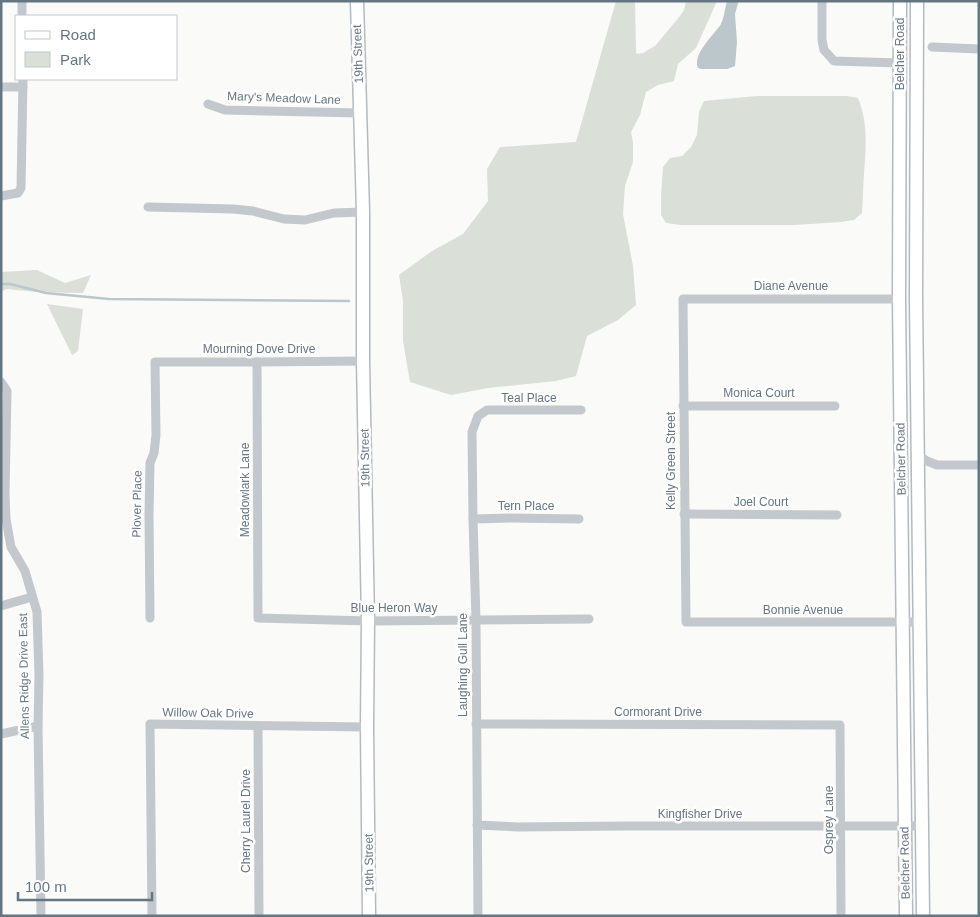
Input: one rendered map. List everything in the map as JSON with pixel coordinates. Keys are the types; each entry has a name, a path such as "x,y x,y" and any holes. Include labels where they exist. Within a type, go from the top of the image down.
{"main road":[{"name":"19th Street","path":"357,1 363,212 363,361 368,621 366,728 369,916"},
{"name":"Belcher Road","path":"900,1 899,299 906,916"},
{"name":"Belcher Road","path":"917,1 916,299 923,916"}],"street":[{"path":"22,1 22,15"},
{"path":"822,1 823,45 824,50 834,62 900,62"},
{"path":"932,47 979,49"},
{"path":"1,87 23,83 21,188 18,194 1,196"},
{"name":"Mary's Meadow Lane","path":"208,104 225,110 360,113"},
{"path":"148,207 233,209 253,211 284,219 305,220 334,213 363,212"},
{"name":"Diane Avenue","path":"682,299 899,299"},
{"name":"Kelly Green Street","path":"682,299 686,622"},
{"name":"Mourning Dove Drive","path":"155,362 363,361"},
{"name":"Plover Place","path":"150,618 150,463 154,453 156,435 155,362"},
{"name":"Meadowlark Lane","path":"257,362 258,618"},
{"name":"Allens Ridge Drive East","path":"1,382 7,391 3,494 6,519 11,547 25,571 37,612 41,916"},
{"name":"Monica Court","path":"683,406 836,406"},
{"name":"Teal Place","path":"478,416 487,410 581,410"},
{"name":"Laughing Gull Lane","path":"478,416 472,432 476,621 478,916"},
{"path":"918,455 938,465 979,465"},
{"name":"Joel Court","path":"684,514 838,515"},
{"name":"Tern Place","path":"473,519 579,519"},
{"path":"1,606 32,597"},
{"name":"Blue Heron Way","path":"258,618 368,621 589,619"},
{"name":"Bonnie Avenue","path":"686,622 920,622"},
{"name":"Willow Oak Drive","path":"152,916 150,724 366,728"},
{"name":"Cormorant Drive","path":"476,724 840,725"},
{"name":"Osprey Lane","path":"840,725 841,916"},
{"path":"1,734 38,726"},
{"name":"Cherry Laurel Drive","path":"258,726 259,916"},
{"name":"Kingfisher Drive","path":"477,825 518,827 922,826"}],"green space":[{"path":"616,1 635,1 637,54 643,53 655,46 680,16 686,1 717,1 696,48 678,64 674,81 658,85 646,92 640,115 631,132 633,162 625,186 623,214 633,266 636,305 618,320 587,336 576,376 556,381 488,388 451,395 410,382 403,341 403,301 399,275 432,251 463,234 488,201 487,169 500,147 576,142"},
{"path":"757,96 847,96 858,98 866,135 862,213 854,220 795,225 681,225 666,223 661,215 663,167 670,158 682,156 691,147 697,135 699,112 704,101"},
{"path":"37,270 65,283 91,275 83,293 6,289 1,292 1,272"},
{"path":"47,304 83,309 78,351 72,355"}],"shaded area":[{"path":"727,1 737,1 738,3 735,14 737,42 735,66 727,69 698,68 698,57 721,24"}],"waterway":[{"path":"1,284 10,284 46,293 109,299 349,301"}]}
